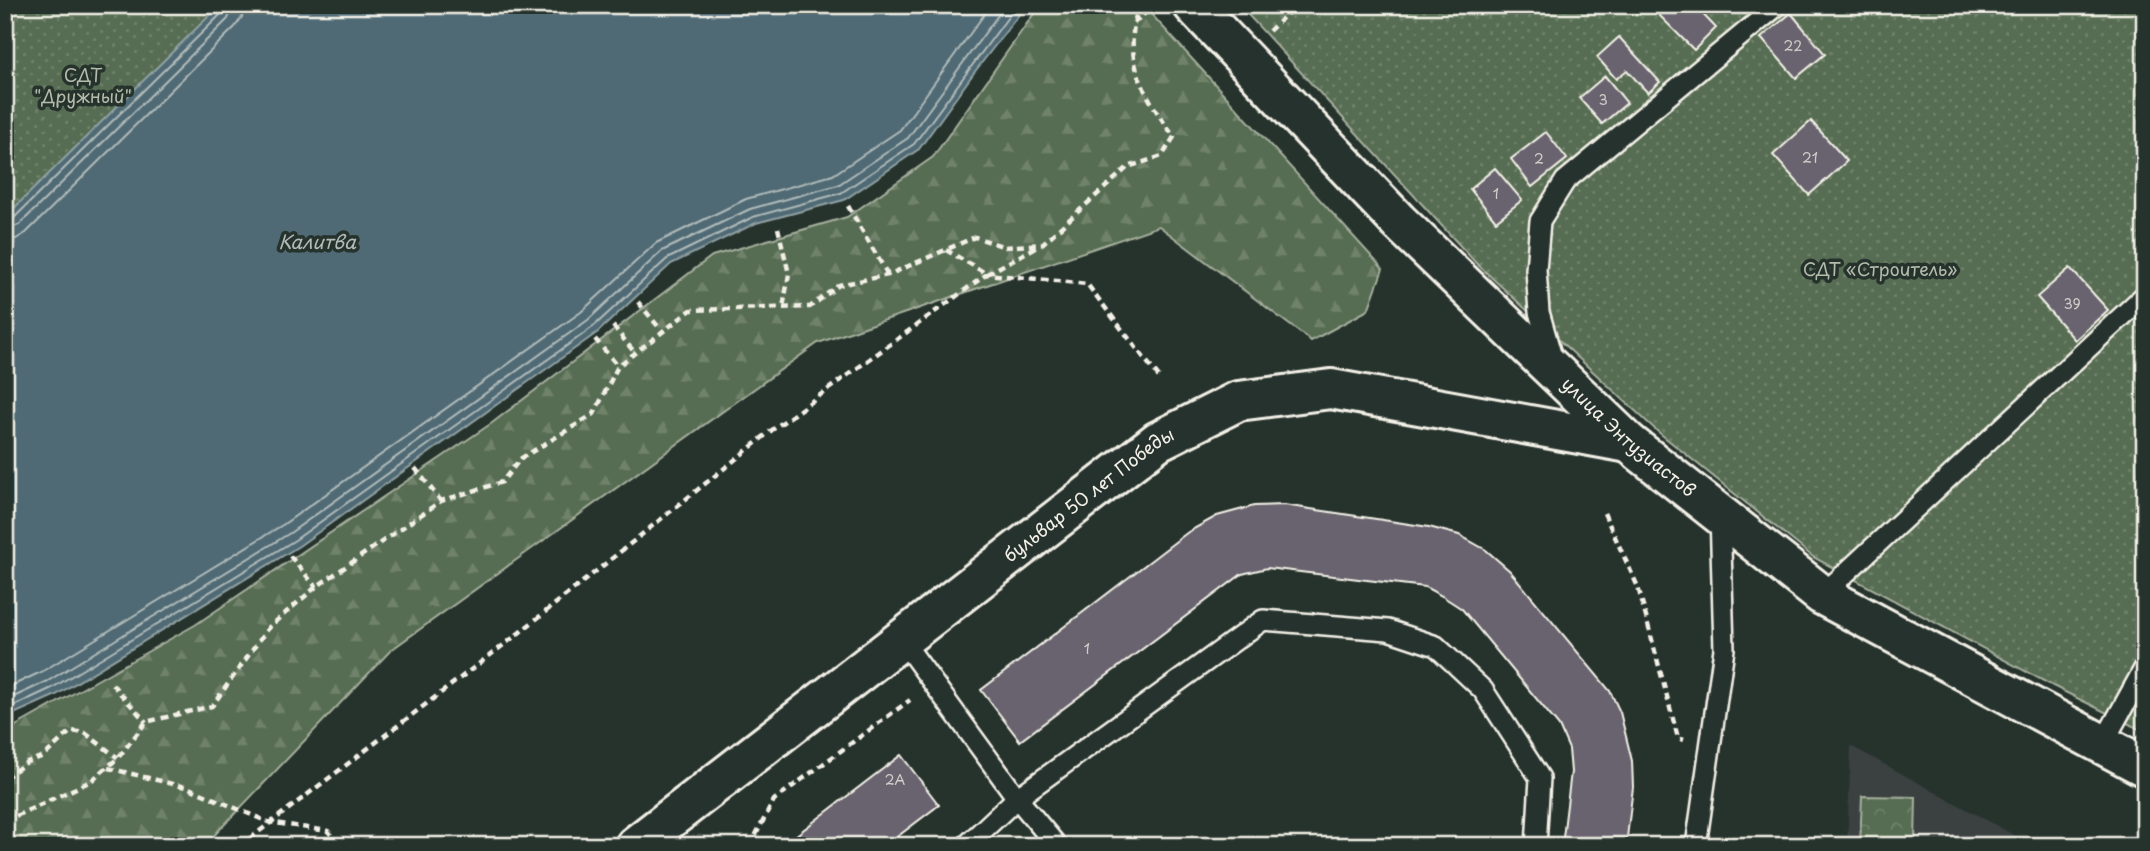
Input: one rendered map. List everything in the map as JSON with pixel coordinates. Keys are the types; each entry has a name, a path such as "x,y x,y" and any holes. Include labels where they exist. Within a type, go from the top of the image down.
{"main road":[{"name":"улица Энтузиастов","path":"1193,5 1398,222 1629,443 1822,595 2145,766"},
{"name":"бульвар 50 лет Победы","path":"635,846 1158,441 1238,401 1331,389 1629,443"}],"lane":[{"path":"1557,372 1539,312 1536,270 1540,221 1565,181 1778,5"},
{"path":"1822,595 2145,295"},
{"path":"1696,846 1724,649 1720,513"},
{"path":"966,846 1017,798 1263,620 1388,630 1436,646 1483,690 1540,778 1536,846"},
{"path":"902,640 1017,798 1057,846"},
{"path":"2102,745 2145,667"}],"path":[{"path":"240,846 481,662 772,430 987,274 1042,244 1128,167 1162,156 1174,137 1150,102 1136,72 1133,23 1139,5"},
{"path":"1133,23 1154,5"},
{"path":"1259,40 1296,5"},
{"path":"848,206 888,275"},
{"path":"778,228 789,274 783,308"},
{"path":"5,821 91,781 118,758 145,722 212,706 269,627 316,587 441,501 502,482 520,459 594,414 618,366 691,310 810,307 839,285 888,275 975,237 1005,247 1042,244"},
{"path":"946,250 987,274 1087,284 1161,380"},
{"path":"638,302 662,331"},
{"path":"613,326 635,353"},
{"path":"595,339 618,366"},
{"path":"415,468 441,501"},
{"path":"1604,513 1638,587 1678,738 1710,750"},
{"path":"290,556 316,587"},
{"path":"750,846 774,800 933,683"},
{"path":"112,684 145,722"},
{"path":"5,778 27,762 44,756 71,731 85,733 118,758"},
{"path":"108,768 189,788 268,822 328,831 340,846"}],"shaded area":[{"path":"1851,746 2034,846 1847,846"}],"green space":[{"name":"СДТ \"Дружный\"","path":"5,5 276,5 5,248"},
{"path":"1040,5 1143,5 1383,269 1368,310 1311,341 1159,226 818,343 391,650 204,846 5,846 5,732 195,625 492,423 712,256 847,217 933,157"},
{"name":"СДТ «Строитель»","path":"1239,5 2145,5 2145,732 2053,686 1813,557 1657,431 1476,263"},
{"path":"1862,796 1916,797 1915,846 1860,846"}],"water":[{"name":"Калитва","path":"220,5 1017,5 1020,13 919,149 844,200 756,223 671,264 598,332 299,546 56,695 5,718 5,217"}],"building":[{"path":"1665,5 1694,5 1716,28 1694,50 1657,13"},
{"path":"1791,13 1825,54 1796,78 1761,38"},
{"path":"1619,37 1660,82 1648,93 1627,70 1616,79 1597,57"},
{"path":"1605,76 1627,103 1602,124 1579,98"},
{"path":"1811,121 1847,161 1809,195 1773,155"},
{"path":"1546,132 1567,159 1532,187 1511,159"},
{"path":"1495,168 1522,200 1496,221 1470,189"},
{"path":"2070,268 2108,310 2075,340 2037,297"},
{"path":"1284,505 1429,527 1459,535 1486,550 1510,571 1610,691 1620,712 1632,761 1633,787 1626,846 1562,846 1571,772 1569,749 1559,726 1462,609 1425,587 1267,568 1242,574 1020,741 981,690 1188,532 1217,516 1254,506"},
{"path":"901,755 939,805 885,846 782,846"}]}
